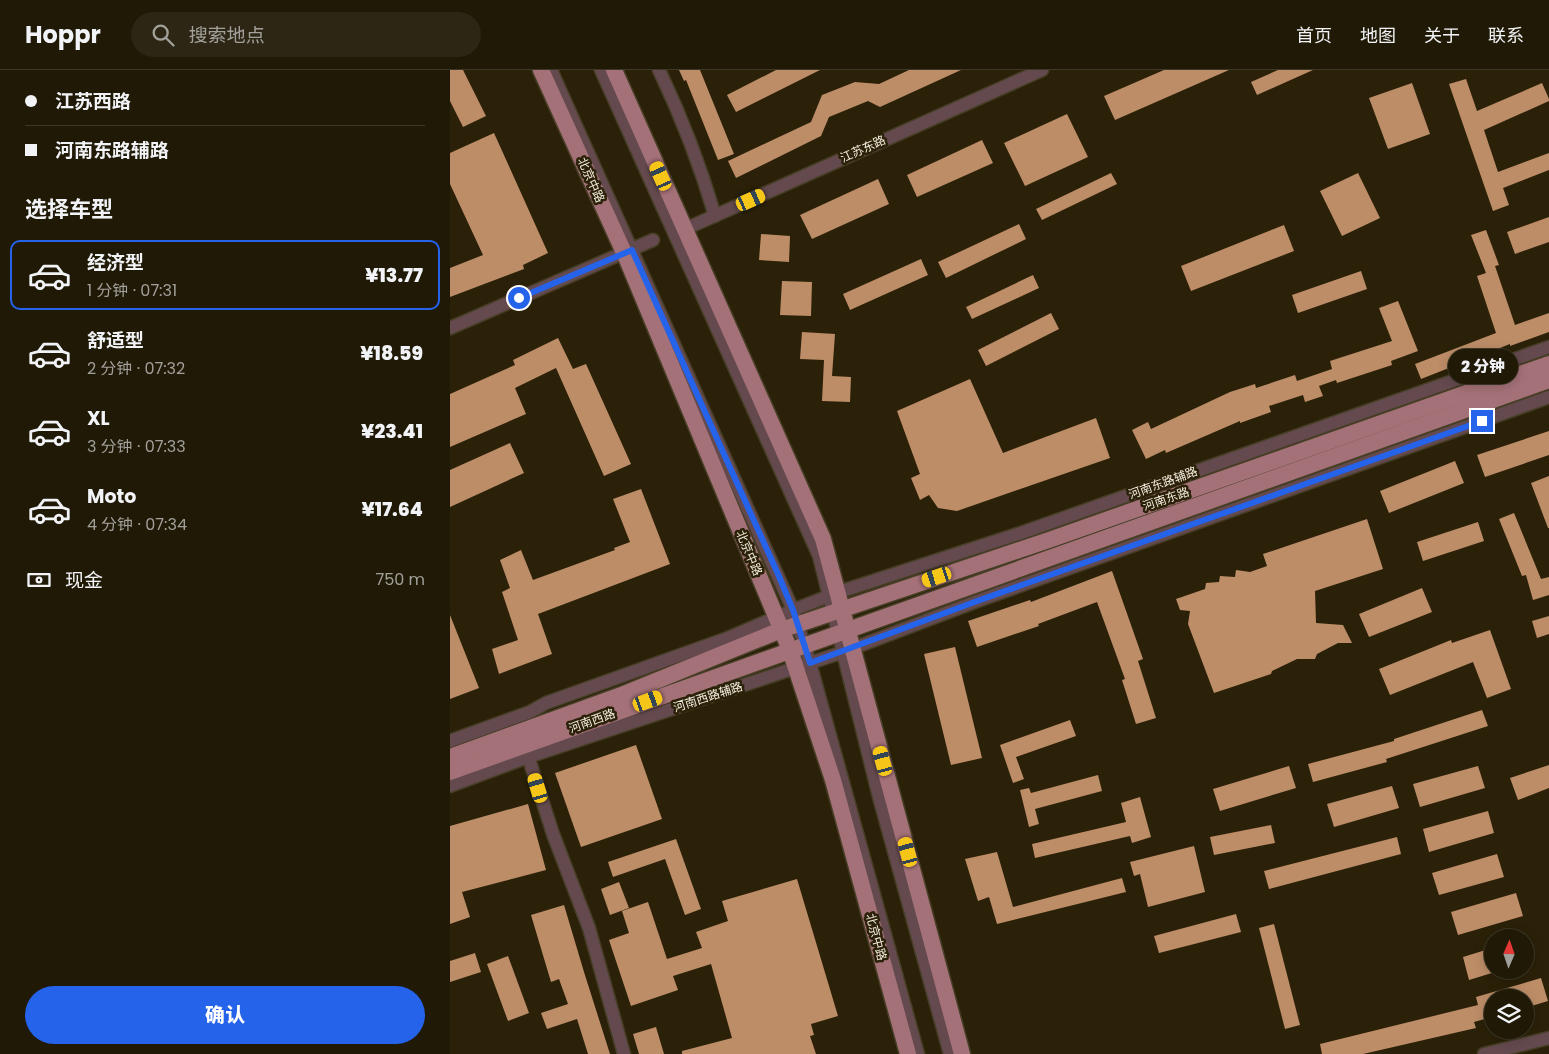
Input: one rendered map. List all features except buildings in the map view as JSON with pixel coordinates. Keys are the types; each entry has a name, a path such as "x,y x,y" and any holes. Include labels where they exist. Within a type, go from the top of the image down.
{"main road":[{"name":"北京中路","path":"541,70 628,252 778,623 798,648 908,1054"},
{"path":"614,70 823,539 843,632 962,1054"},
{"name":"河南东路","path":"778,623 836,602 1049,540 1549,364"},
{"name":"河南东路","path":"798,648 1549,380"},
{"name":"河南西路","path":"450,757 624,694 778,623"},
{"name":"河南西路","path":"450,772 526,751 798,648"}],"street":[{"path":"551,70 628,252 795,617 798,648"},
{"path":"601,70 819,556 836,602"},
{"path":"659,70 679,112 702,169 715,216"},
{"name":"江苏东路","path":"685,229 1042,70"},
{"path":"450,328 653,240"},
{"name":"河南东路辅路","path":"836,602 1018,534 1549,347"},
{"path":"950,1054 879,797 848,650 980,600 1549,397"},
{"path":"450,741 530,712 546,703 728,638 778,623"},
{"name":"河南西路辅路","path":"450,786 526,751 803,666 848,650"},
{"path":"803,666 918,1054"},
{"path":"526,751 553,834 589,928 624,1054"},
{"path":"1484,1054 1549,1038"}],"route":[{"path":"519,298 632,250 778,574 793,610 810,663 980,600 1482,421"}]}
